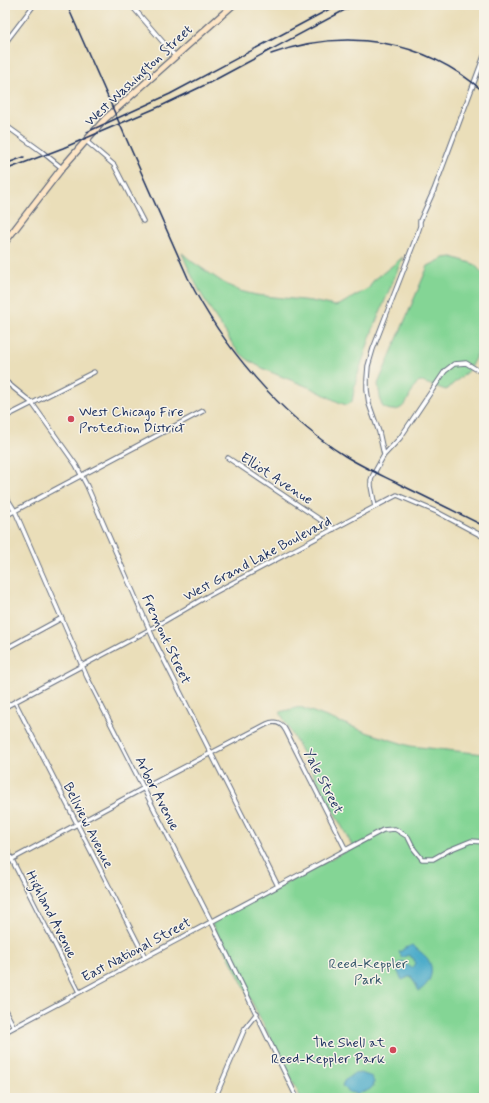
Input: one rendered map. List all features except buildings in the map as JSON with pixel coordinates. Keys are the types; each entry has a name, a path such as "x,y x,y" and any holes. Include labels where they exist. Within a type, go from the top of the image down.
{"main road":[{"name":"West Washington Street","path":"5,242 62,168 105,119 233,5"}],"street":[{"path":"5,43 34,5"},
{"path":"131,5 176,56"},
{"path":"384,455 379,432 369,404 367,379 368,366 373,349 420,226 420,221 434,190 484,56"},
{"path":"5,125 47,155 62,168"},
{"path":"86,141 114,165 143,221"},
{"path":"376,507 372,492 371,480 384,455 400,438 445,371 454,364 466,364 484,374"},
{"path":"5,417 94,372"},
{"name":"Fremont Street","path":"5,381 32,403 76,465 82,476 149,630 278,886"},
{"path":"5,516 203,411"},
{"name":"Elliot Avenue","path":"228,458 334,529"},
{"name":"Arbor Avenue","path":"5,495 15,511 82,666 212,922 298,1098"},
{"name":"West Grand Lake Boulevard","path":"5,708 149,630 206,597 397,495 437,512 484,537"},
{"path":"5,649 62,618"},
{"name":"Bellview Avenue","path":"15,702 145,957"},
{"name":"Yale Street","path":"211,753 271,722 282,725 286,730 346,850"},
{"path":"5,863 211,753"},
{"name":"East National Street","path":"5,1032 383,830 395,829 408,837 422,860 433,859 471,841 484,842"},
{"name":"Highland Avenue","path":"5,846 79,992"},
{"path":"5,1010 14,1027"},
{"path":"215,1098 244,1028 257,1013"}],"green space":[{"path":"182,253 224,283 240,291 256,295 311,301 335,306 369,288 373,281 403,257 373,329 356,380 352,402 346,405 337,402 313,389 275,374 255,364 240,353 232,344 207,304"},
{"path":"452,257 474,264 484,275 484,332 475,358 469,370 446,390 419,381 402,407 392,410 383,407 378,384 428,266 444,258"},
{"name":"Reed-Keppler Park","path":"300,707 369,733 410,746 484,754 484,1089 467,1098 301,1098 211,922 353,847 280,712"}],"water":[{"path":"413,945 427,958 431,967 429,981 419,991 411,976 402,980 395,966 403,961 412,968 415,963 414,959 408,955 402,958 399,952"},
{"path":"361,1073 372,1077 374,1083 371,1089 360,1093 352,1093 342,1086 344,1081 353,1074"}],"railway":[{"path":"67,5 188,278 218,329 235,353 276,400 321,439 345,456 358,464 484,526"},
{"path":"87,132 170,94 337,5"},
{"path":"5,170 63,148 161,106 209,83 354,5"},
{"path":"271,54 299,46 327,41 355,40 383,43 410,50 436,60 461,74 484,92"},
{"path":"5,164 24,157"}],"place":[{"name":"West Chicago Fire Protection District","path":"71,419"},
{"name":"The Shell at Reed-Keppler Park","path":"393,1050"}]}
